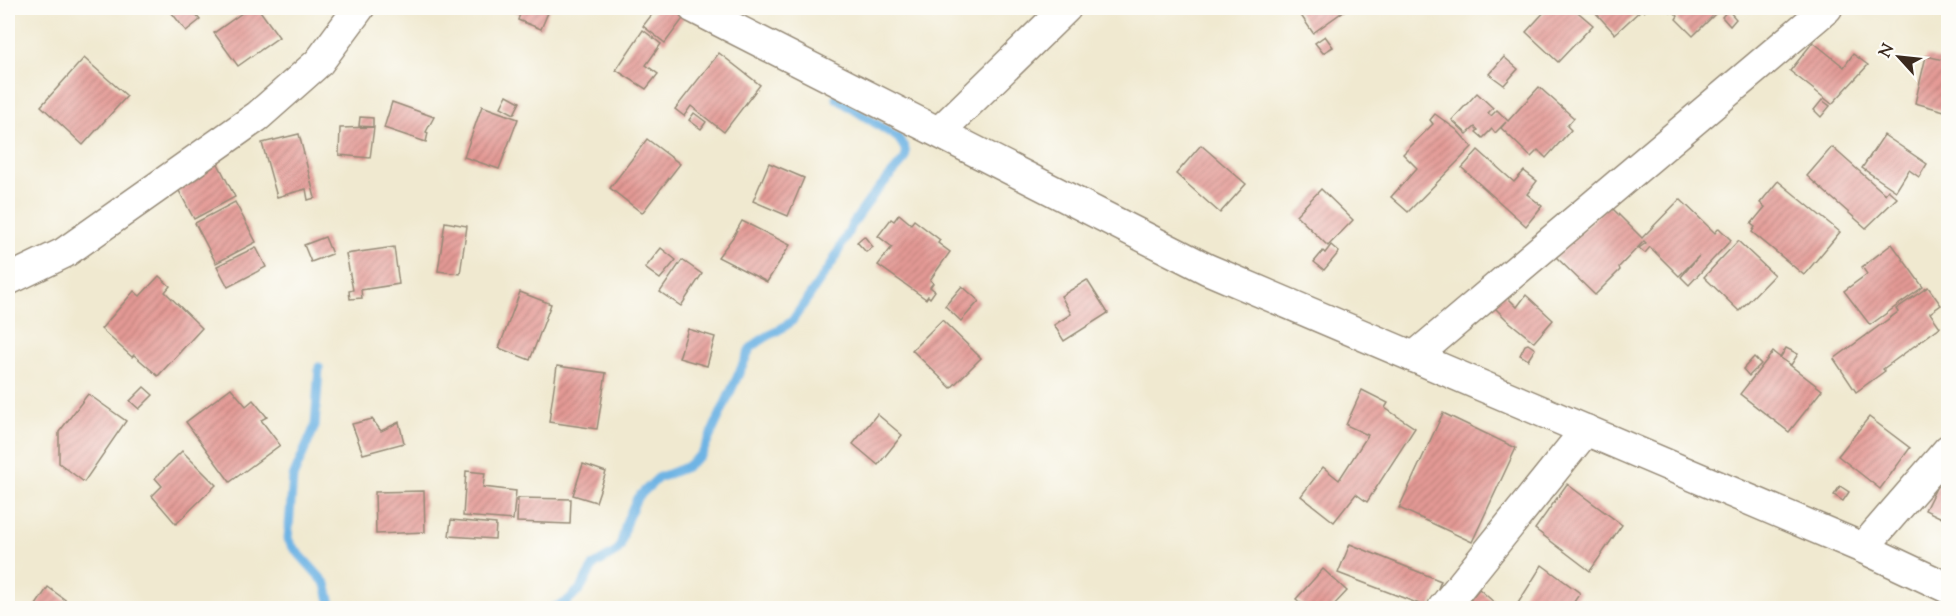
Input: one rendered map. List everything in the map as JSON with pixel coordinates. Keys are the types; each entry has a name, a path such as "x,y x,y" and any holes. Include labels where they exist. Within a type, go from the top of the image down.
{"street":[{"path":"8,280 64,253 258,116 319,62 359,8"},
{"path":"694,8 940,131 1207,269 1863,548 1948,588"},
{"path":"940,131 1066,8"},
{"path":"1414,357 1827,8"},
{"path":"1443,609 1586,430"},
{"path":"1863,548 1948,450"}],"building":[{"path":"168,8 190,8 200,20 186,31"},
{"path":"249,8 258,8 279,37 238,66 214,33"},
{"path":"517,8 550,8 541,29 518,20 520,14 515,12"},
{"path":"657,8 681,8 688,12 665,43 643,26"},
{"path":"1303,8 1348,8 1313,33 1298,11"},
{"path":"1548,8 1573,8 1593,25 1558,62 1526,32"},
{"path":"1596,8 1616,10 1619,8 1649,8 1644,12 1642,9 1615,34 1593,10"},
{"path":"1666,8 1721,8 1693,36 1676,19 1678,16"},
{"path":"1728,10 1736,19 1730,26 1722,17"},
{"path":"643,30 661,44 646,65 658,74 646,89 616,70"},
{"path":"1325,36 1333,47 1323,53 1315,43"},
{"path":"1813,42 1844,67 1853,54 1868,65 1832,104 1790,71"},
{"path":"719,53 760,85 724,132 691,106 684,116 675,109"},
{"path":"1926,56 1948,61 1948,112 1915,103"},
{"path":"1504,57 1518,69 1504,85 1489,74"},
{"path":"84,58 127,96 83,145 41,106"},
{"path":"1539,87 1574,118 1567,126 1571,130 1546,158 1538,150 1531,157 1501,128 1506,122 1495,133 1492,129 1483,138 1476,132 1478,130 1475,127 1467,134 1452,120 1477,93 1493,108 1488,113 1491,116 1497,110 1508,121"},
{"path":"507,95 520,102 514,114 501,107"},
{"path":"1822,100 1830,106 1821,117 1814,110"},
{"path":"392,102 434,117 426,132 428,133 426,142 384,128"},
{"path":"482,106 518,119 499,169 464,157"},
{"path":"694,113 706,122 701,129 689,120"},
{"path":"1435,114 1457,130 1472,147 1408,212 1391,197 1417,168 1403,154 1433,124 1430,120"},
{"path":"360,117 373,118 373,127 359,126"},
{"path":"374,127 370,158 339,155 340,128"},
{"path":"299,134 315,198 308,200 306,189 277,197 262,143"},
{"path":"1884,135 1927,164 1919,177 1909,170 1896,191 1862,168"},
{"path":"647,139 680,164 642,213 610,188"},
{"path":"1201,145 1246,184 1220,213 1176,174"},
{"path":"1832,147 1885,194 1888,190 1897,198 1866,228 1807,176"},
{"path":"210,148 235,197 194,219 168,170"},
{"path":"1478,150 1514,182 1524,171 1537,181 1527,194 1542,206 1526,226 1462,168"},
{"path":"769,163 804,178 788,216 753,201"},
{"path":"1778,181 1840,232 1804,275 1752,232 1755,227 1751,224 1765,207 1760,203"},
{"path":"1321,189 1353,220 1328,246 1296,215"},
{"path":"1680,199 1715,233 1719,228 1731,240 1689,285 1681,277 1699,256 1679,276 1650,247 1645,253 1639,248 1646,243 1644,241 1595,295 1556,257 1608,204 1642,238"},
{"path":"235,202 256,242 216,263 195,223"},
{"path":"899,214 911,224 914,220 940,240 938,243 950,252 930,280 933,283 930,287 935,291 930,298 928,296 926,299 878,265 892,247 878,236 891,219 894,221"},
{"path":"742,221 790,245 767,282 718,257"},
{"path":"445,222 467,226 460,274 438,271"},
{"path":"864,236 873,247 866,252 857,242"},
{"path":"325,237 332,254 311,262 304,245"},
{"path":"1738,241 1774,275 1739,311 1704,277"},
{"path":"1892,244 1923,287 1870,325 1844,291 1867,274 1862,267"},
{"path":"1331,245 1339,252 1324,270 1314,262"},
{"path":"256,247 266,267 228,287 217,266"},
{"path":"394,247 399,284 361,290 362,298 350,299 349,291 353,290 346,254"},
{"path":"661,248 676,260 660,279 645,268"},
{"path":"682,260 702,274 681,306 660,292"},
{"path":"159,276 170,286 165,292 202,328 158,376 134,355 132,357 101,329 134,291 140,296"},
{"path":"1087,280 1108,313 1064,341 1054,325 1071,314 1061,296"},
{"path":"962,286 979,301 961,321 945,306"},
{"path":"1928,287 1941,305 1930,313 1940,327 1856,392 1834,359 1898,312 1896,309"},
{"path":"1501,291 1517,307 1526,295 1553,320 1534,342 1490,303"},
{"path":"520,292 551,304 530,360 499,348"},
{"path":"942,320 981,358 951,388 912,350"},
{"path":"688,329 715,337 707,366 679,358"},
{"path":"1528,344 1535,349 1528,360 1520,355 1525,345"},
{"path":"1786,348 1798,354 1791,365 1780,358"},
{"path":"1773,352 1822,390 1789,432 1740,394"},
{"path":"1754,357 1761,364 1749,376 1743,369"},
{"path":"557,366 606,373 597,429 549,422"},
{"path":"144,387 153,395 139,409 130,401"},
{"path":"231,388 246,406 253,400 267,417 261,420 280,445 230,482 186,422"},
{"path":"1362,390 1388,403 1385,408 1415,428 1367,502 1356,494 1334,522 1301,496 1323,467 1339,480 1368,435 1346,425"},
{"path":"88,394 126,421 84,482 59,463 59,432"},
{"path":"1443,413 1516,448 1472,542 1399,508"},
{"path":"877,414 902,435 878,465 853,444"},
{"path":"1869,417 1910,448 1880,489 1838,456"},
{"path":"372,419 381,431 399,422 404,443 363,454 352,424"},
{"path":"182,451 216,485 176,524 152,496 162,486 155,478"},
{"path":"583,464 606,472 596,502 573,495"},
{"path":"466,471 485,473 483,487 516,491 513,520 463,516"},
{"path":"1944,472 1948,474 1948,521 1925,510"},
{"path":"1567,484 1622,525 1590,571 1535,529"},
{"path":"1840,486 1849,492 1843,501 1834,495"},
{"path":"424,491 425,532 376,534 375,492"},
{"path":"518,498 571,499 570,524 517,522"},
{"path":"451,520 496,524 495,539 449,536"},
{"path":"1350,544 1441,581 1430,608 1338,573"},
{"path":"1542,565 1580,593 1570,608 1515,608"},
{"path":"1323,569 1347,591 1331,608 1307,608 1296,599"},
{"path":"48,587 76,608 34,608"},
{"path":"1479,589 1496,604 1502,608 1464,608"}],"waterway":[{"path":"552,608 565,603 580,589 594,565 616,552 620,547 627,520 637,498 658,478 686,467 702,454 750,349 792,321 832,263 853,223 874,194 905,159 905,148 898,138 836,98"},
{"path":"319,367 315,426 293,477 288,539 326,584 332,608"},
{"path":"502,608 513,608"}]}
